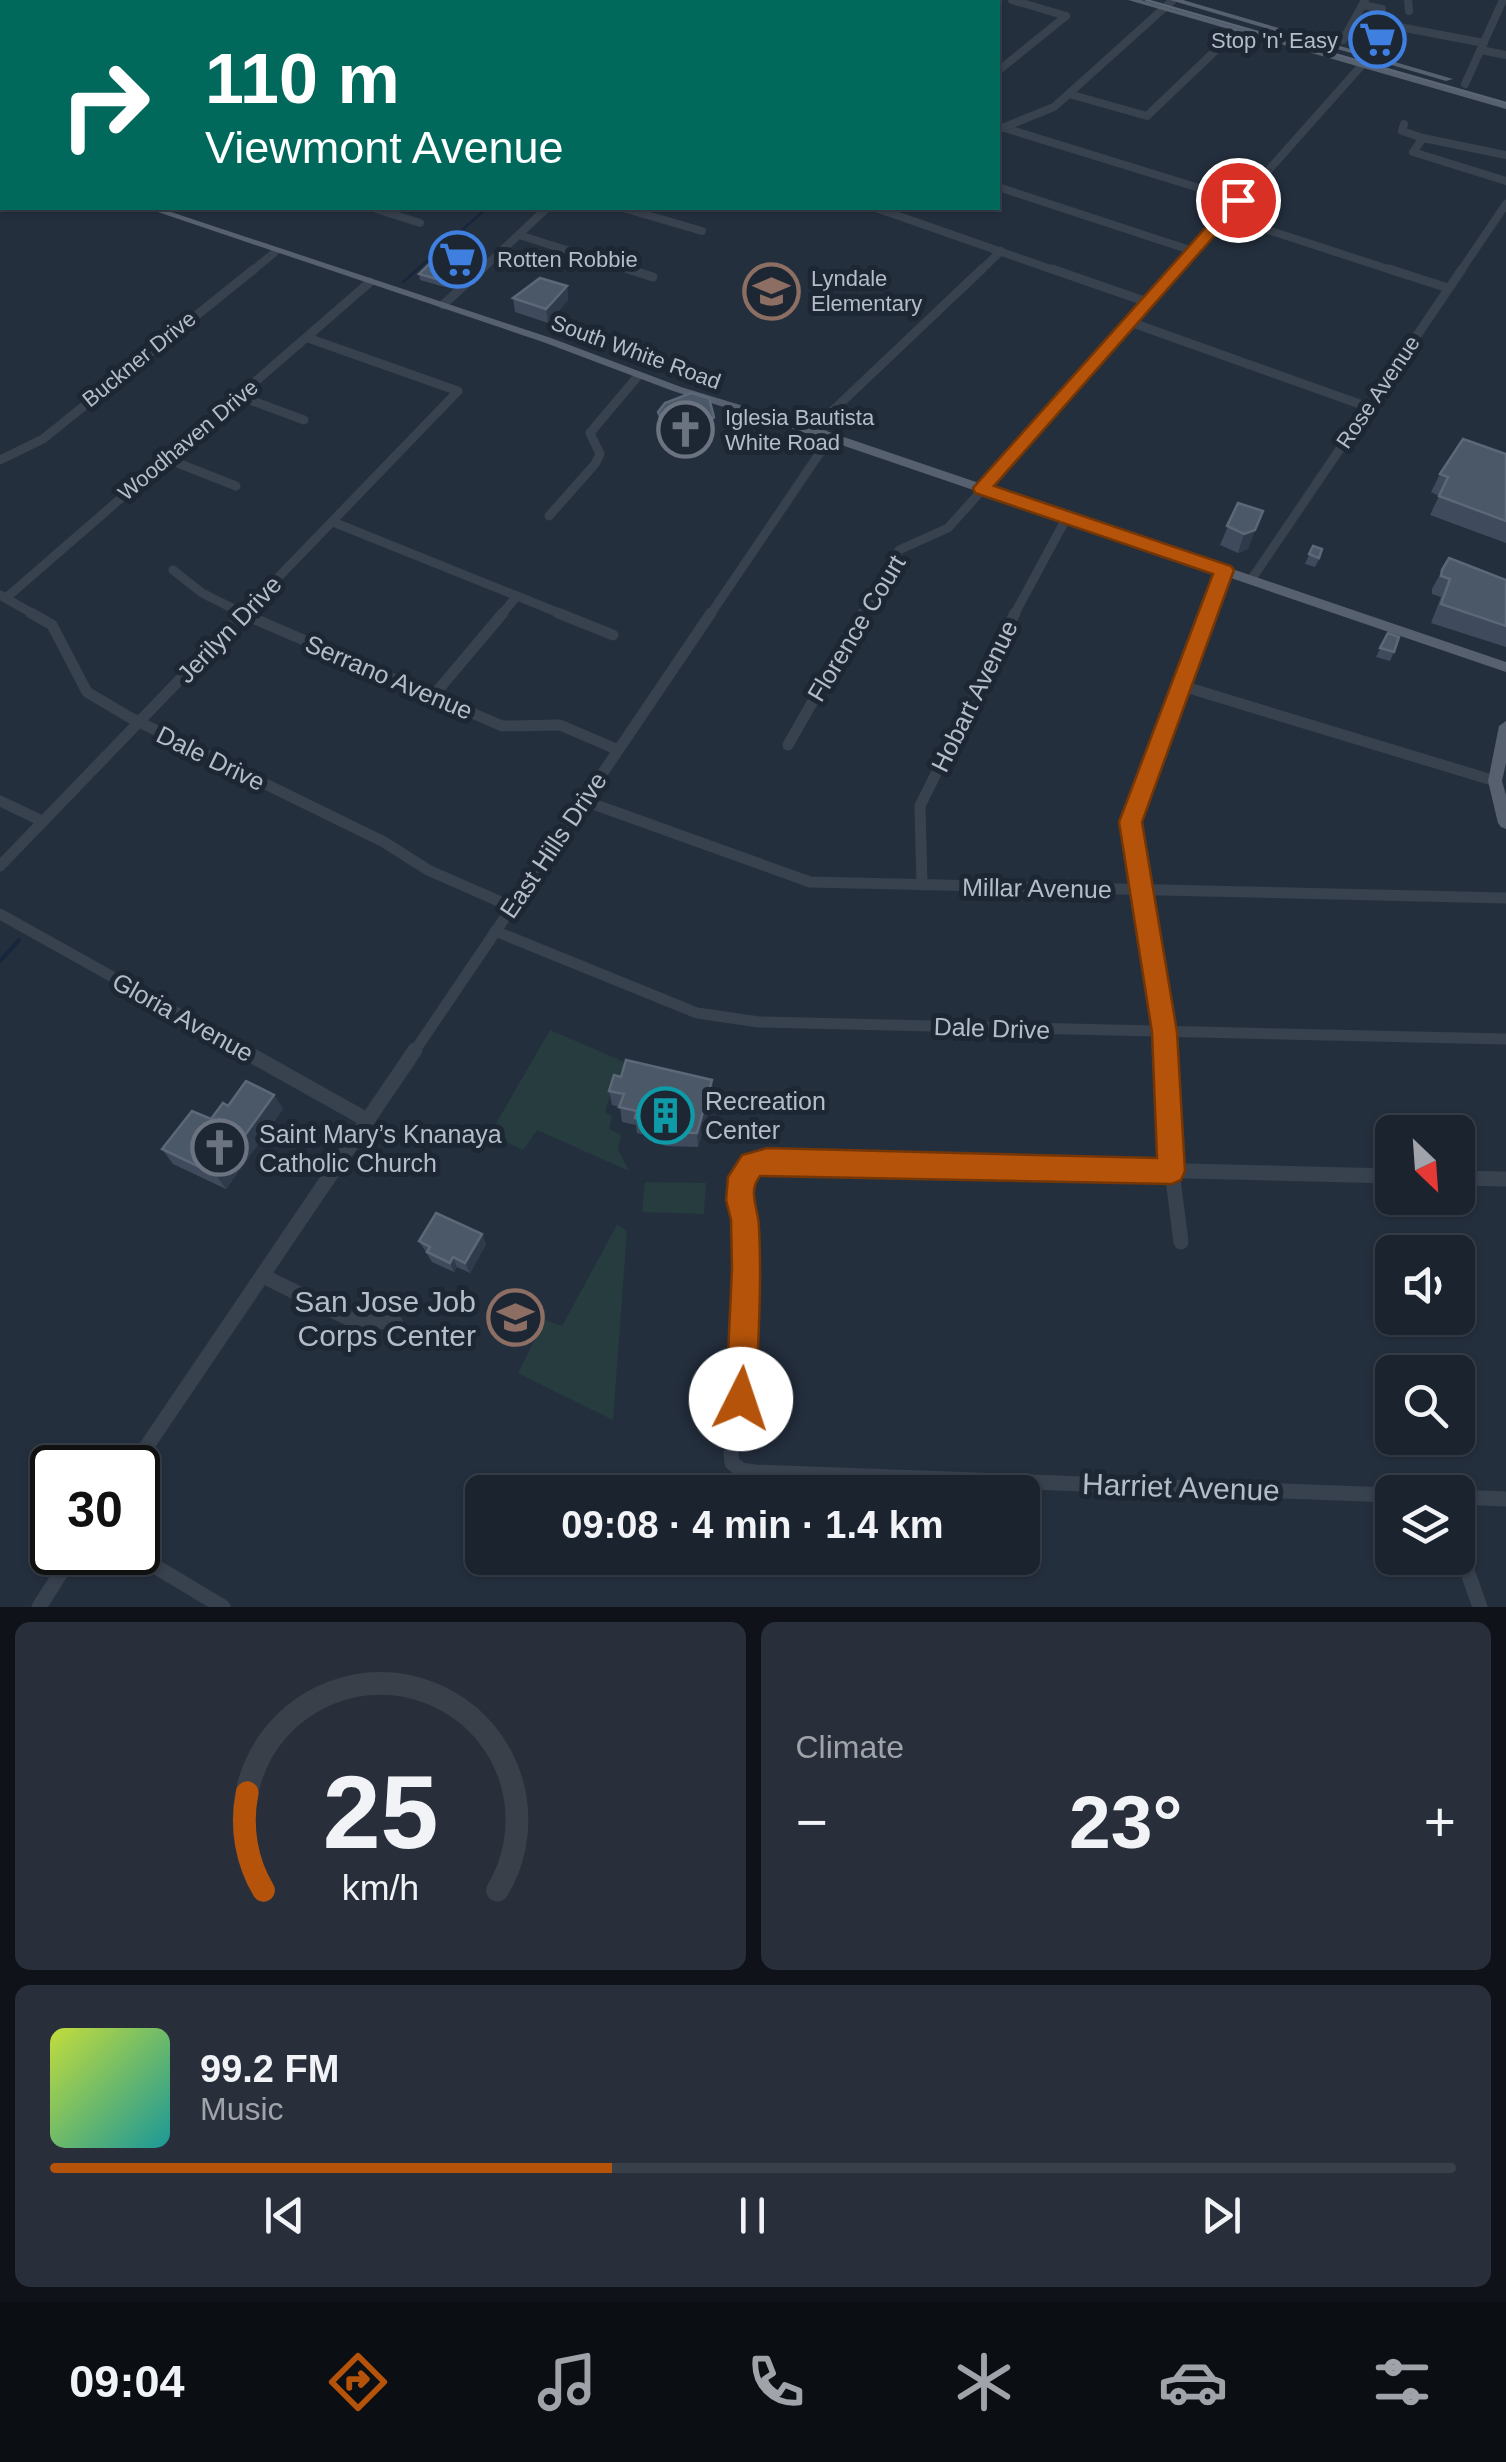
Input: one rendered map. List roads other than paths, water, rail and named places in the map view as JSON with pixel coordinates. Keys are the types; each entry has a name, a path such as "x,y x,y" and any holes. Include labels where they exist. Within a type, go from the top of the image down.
{"main road":[{"path":"1132,0 1506,106"},
{"path":"1174,0 1506,96"},
{"name":"South White Road","path":"157,210 1506,668"},
{"path":"1506,726 1500,783 1506,823"}],"street":[{"path":"1000,70 1066,16 1012,0"},
{"path":"1000,127 1054,106 1174,0"},
{"path":"1408,0 1409,11"},
{"path":"1465,84 1502,0"},
{"path":"1344,40 1364,2 1382,9"},
{"path":"1396,38 1398,27 1448,36 1506,55"},
{"path":"1069,94 1147,116 1237,30"},
{"path":"1442,49 1448,36"},
{"path":"982,488 1370,56"},
{"path":"1404,124 1400,128 1404,132 1423,138 1506,156"},
{"path":"1000,127 1238,200"},
{"path":"1423,138 1413,152 1416,154 1506,181"},
{"path":"1000,188 1193,251"},
{"name":"Rose Avenue","path":"1251,580 1506,204"},
{"path":"380,210 420,222"},
{"path":"444,305 545,210"},
{"path":"630,210 702,231"},
{"path":"894,210 1148,302"},
{"path":"1493,224 1506,228"},
{"path":"1268,230 1448,288"},
{"path":"519,235 653,277"},
{"name":"East Hills Drive","path":"148,1445 819,454 826,417 1002,251"},
{"name":"Buckner Drive","path":"0,460 42,439 274,252"},
{"name":"Woodhaven Drive","path":"3,596 146,475 170,460 370,282"},
{"path":"1130,322 1368,407"},
{"name":"Jerilyn Drive","path":"0,866 458,392 308,338"},
{"path":"550,516 595,464 600,454 590,433 638,376"},
{"path":"242,397 304,420"},
{"path":"170,460 236,486"},
{"name":"Florence Court","path":"788,744 899,550 948,528 982,488"},
{"name":"Hobart Avenue","path":"922,886 920,806 1025,592 1067,517"},
{"path":"333,522 613,636"},
{"name":"Serrano Avenue","path":"173,570 202,593 243,614 502,726 560,725 616,749"},
{"path":"1181,1242 1172,1171 1164,1032 1131,822 1224,570"},
{"name":"Dale Drive","path":"3,596 52,625 87,692 138,722 384,842 428,870 512,907"},
{"path":"433,696 517,596"},
{"path":"1179,686 1500,783"},
{"name":"Millar Avenue","path":"582,800 810,882 1506,898"},
{"path":"0,801 42,821"},
{"name":"Gloria Avenue","path":"0,914 367,1120"},
{"name":"Dale Drive","path":"495,931 698,1013 759,1022 1506,1039"},
{"name":"Harriet Avenue","path":"1172,1171 767,1161 752,1164 742,1177 740,1200 746,1240 745,1349 741,1399 730,1444 732,1463 741,1470 755,1472 1375,1494"},
{"path":"1172,1171 1375,1176"},
{"path":"1475,1178 1506,1179"},
{"path":"263,1276 350,1319 396,1324"},
{"path":"1475,1497 1506,1498"},
{"path":"160,1569 224,1607"},
{"path":"39,1607 59,1575"},
{"path":"1469,1575 1480,1607"}],"waterway":[{"path":"403,282 485,210"},
{"path":"0,961 19,940"}],"tram line":[{"path":"1146,0 1506,103"}],"place":[{"name":"Stop 'n' Easy","path":"1377,40"},
{"name":"Rotten Robbie","path":"458,259"},
{"name":"Lyndale Elementary","path":"772,291"},
{"name":"Iglesia Bautista White Road","path":"686,430"},
{"name":"Recreation Center","path":"666,1115"},
{"name":"Saint Mary’s Knanaya Catholic Church","path":"220,1148"},
{"name":"San Jose Job Corps Center","path":"515,1318"}]}
